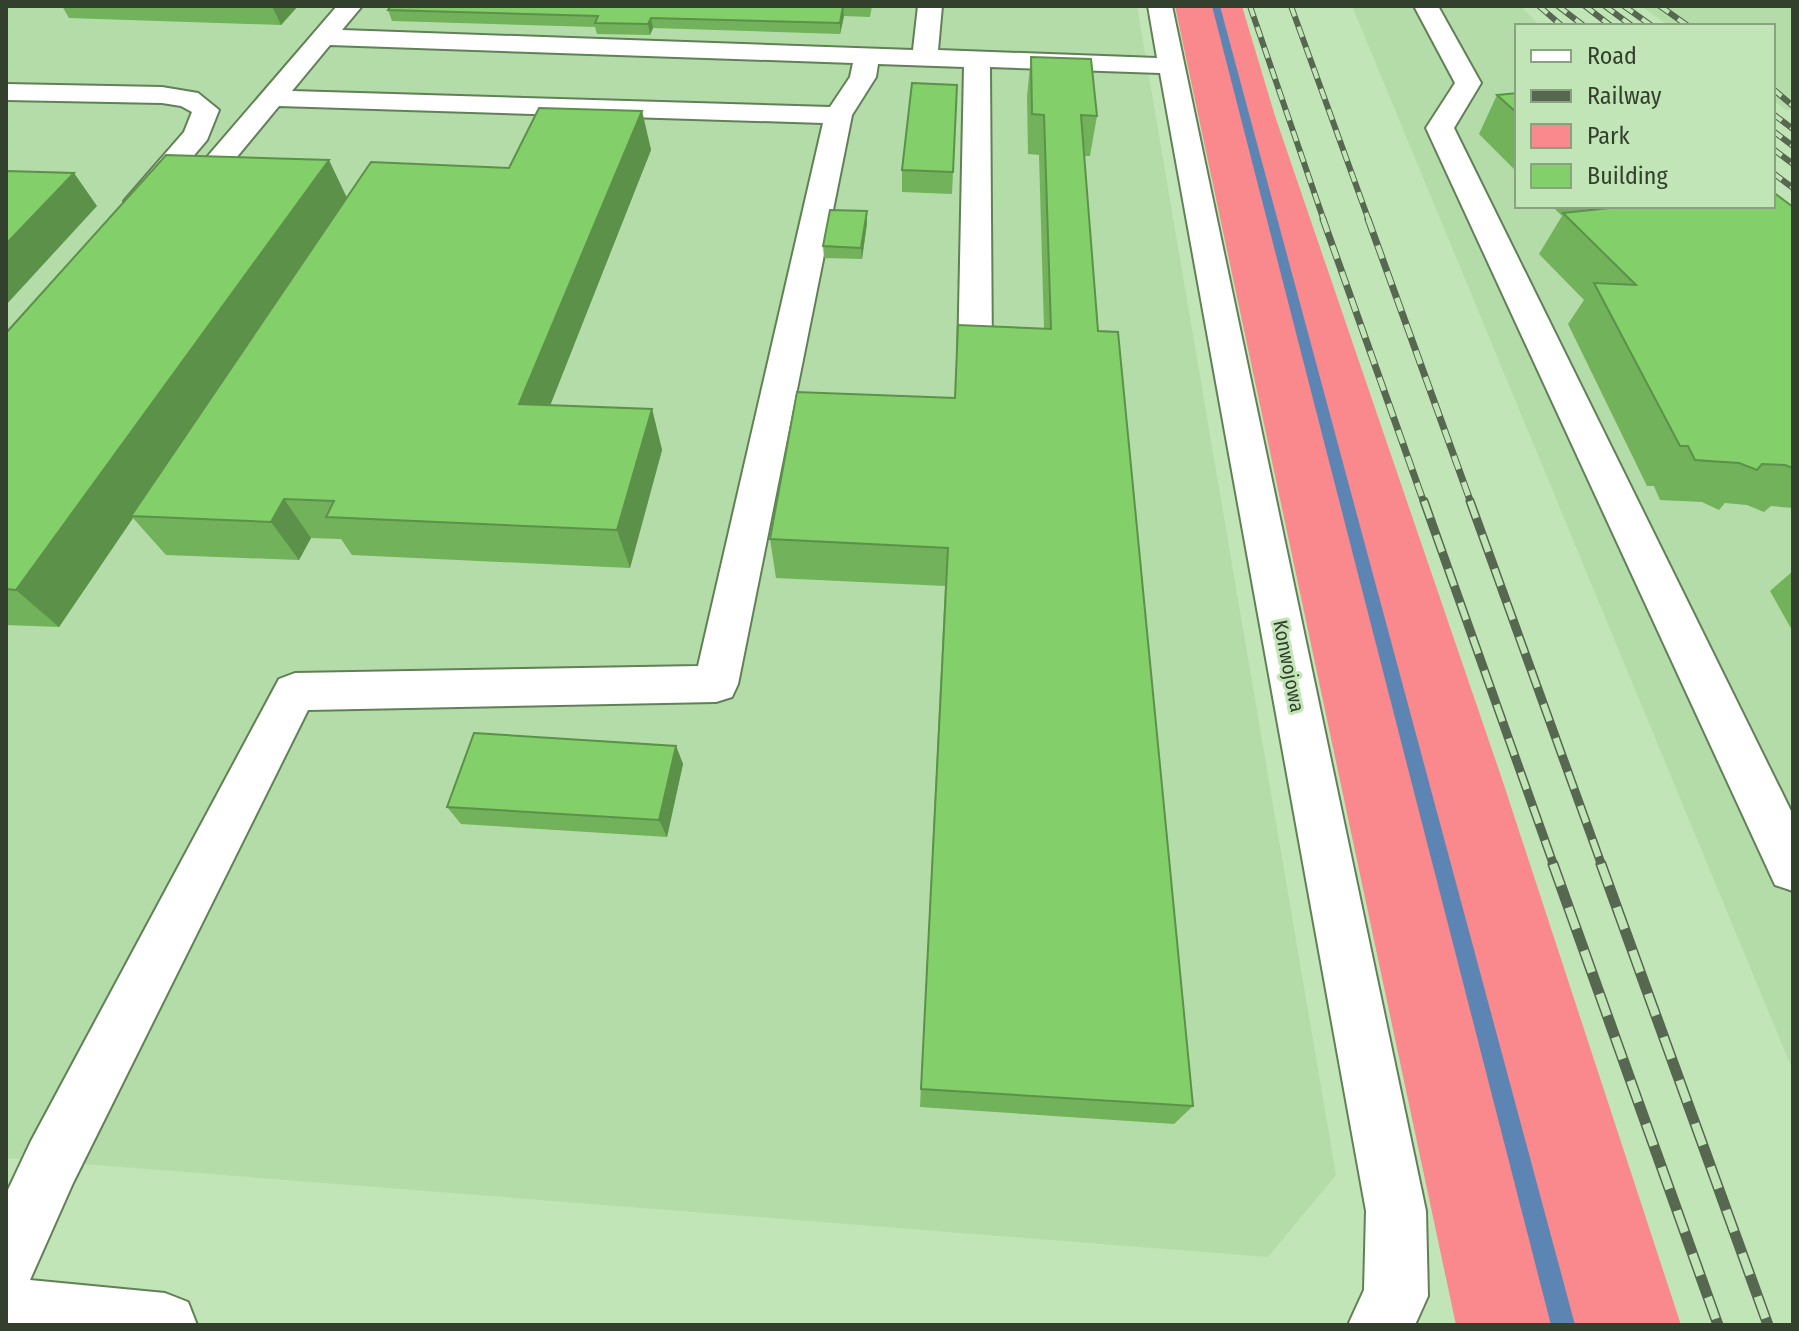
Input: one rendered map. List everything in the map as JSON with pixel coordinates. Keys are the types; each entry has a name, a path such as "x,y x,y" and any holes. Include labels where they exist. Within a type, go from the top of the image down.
{"street":[{"path":"217,163 350,6"},
{"path":"925,58 930,6"},
{"name":"Konwojowa","path":"1160,6 1396,1211 1396,1296 1380,1325"},
{"path":"1426,6 1468,83 1440,128 1793,868"},
{"path":"323,37 1172,66"},
{"path":"6,1263 52,1162 295,692 716,684 838,115 863,77 867,56"},
{"path":"975,359 977,60"},
{"path":"6,92 162,95 189,99 206,110 197,134 118,224"},
{"path":"272,98 838,115"},
{"path":"6,1309 165,1325"}],"shaded area":[{"path":"6,6 1137,6 1336,1175 1268,1257 6,1158"},
{"path":"1352,6 1521,6 1538,24 1515,24 1515,208 1746,208 1793,246 1793,1071"},
{"path":"1641,6 1793,6 1793,110 1786,110 1775,102 1775,24 1666,24"}],"green space":[{"path":"1175,6 1242,6 1275,116 1503,782 1681,1325 1456,1325"}],"building":[{"path":"391,6 843,6 840,23 651,18 648,24 595,23 598,16 388,10"},
{"path":"1031,57 1091,59 1097,116 1081,115 1098,331 1118,332 1193,1106 921,1089 948,548 770,539 797,392 955,398 958,325 1051,329 1044,115 1032,114"},
{"path":"912,83 957,85 953,172 902,170"},
{"path":"1515,93 1515,111 1497,95"},
{"path":"539,108 642,111 519,404 652,409 617,530 326,517 334,501 284,499 271,522 131,516 371,162 509,168"},
{"path":"166,155 329,160 16,590 6,589 6,333"},
{"path":"6,171 74,173 6,244"},
{"path":"1775,194 1793,207 1793,468 1762,464 1757,470 1739,463 1695,460 1688,446 1680,446 1594,283 1636,285 1563,213 1610,208 1775,208"},
{"path":"830,210 867,211 861,248 823,246"},
{"path":"474,733 676,746 659,820 447,807"}],"waterway":[{"path":"1216,6 1563,1325"}],"railway":[{"path":"1250,6 1324,221"},
{"path":"1291,6 1369,221"},
{"path":"1539,6 1560,24"},
{"path":"1558,6 1581,24"},
{"path":"1585,6 1608,24"},
{"path":"1605,6 1629,24"},
{"path":"1624,6 1649,24"},
{"path":"1660,6 1685,24"},
{"path":"1775,91 1793,106"},
{"path":"1775,116 1793,129"},
{"path":"1775,132 1793,146"},
{"path":"1775,150 1793,164"},
{"path":"1775,174 1793,188"},
{"path":"1323,219 1424,503"},
{"path":"1368,219 1471,503"},
{"path":"1424,501 1554,866"},
{"path":"1470,501 1602,866"},
{"path":"1553,864 1718,1325"},
{"path":"1601,864 1768,1325"}]}
